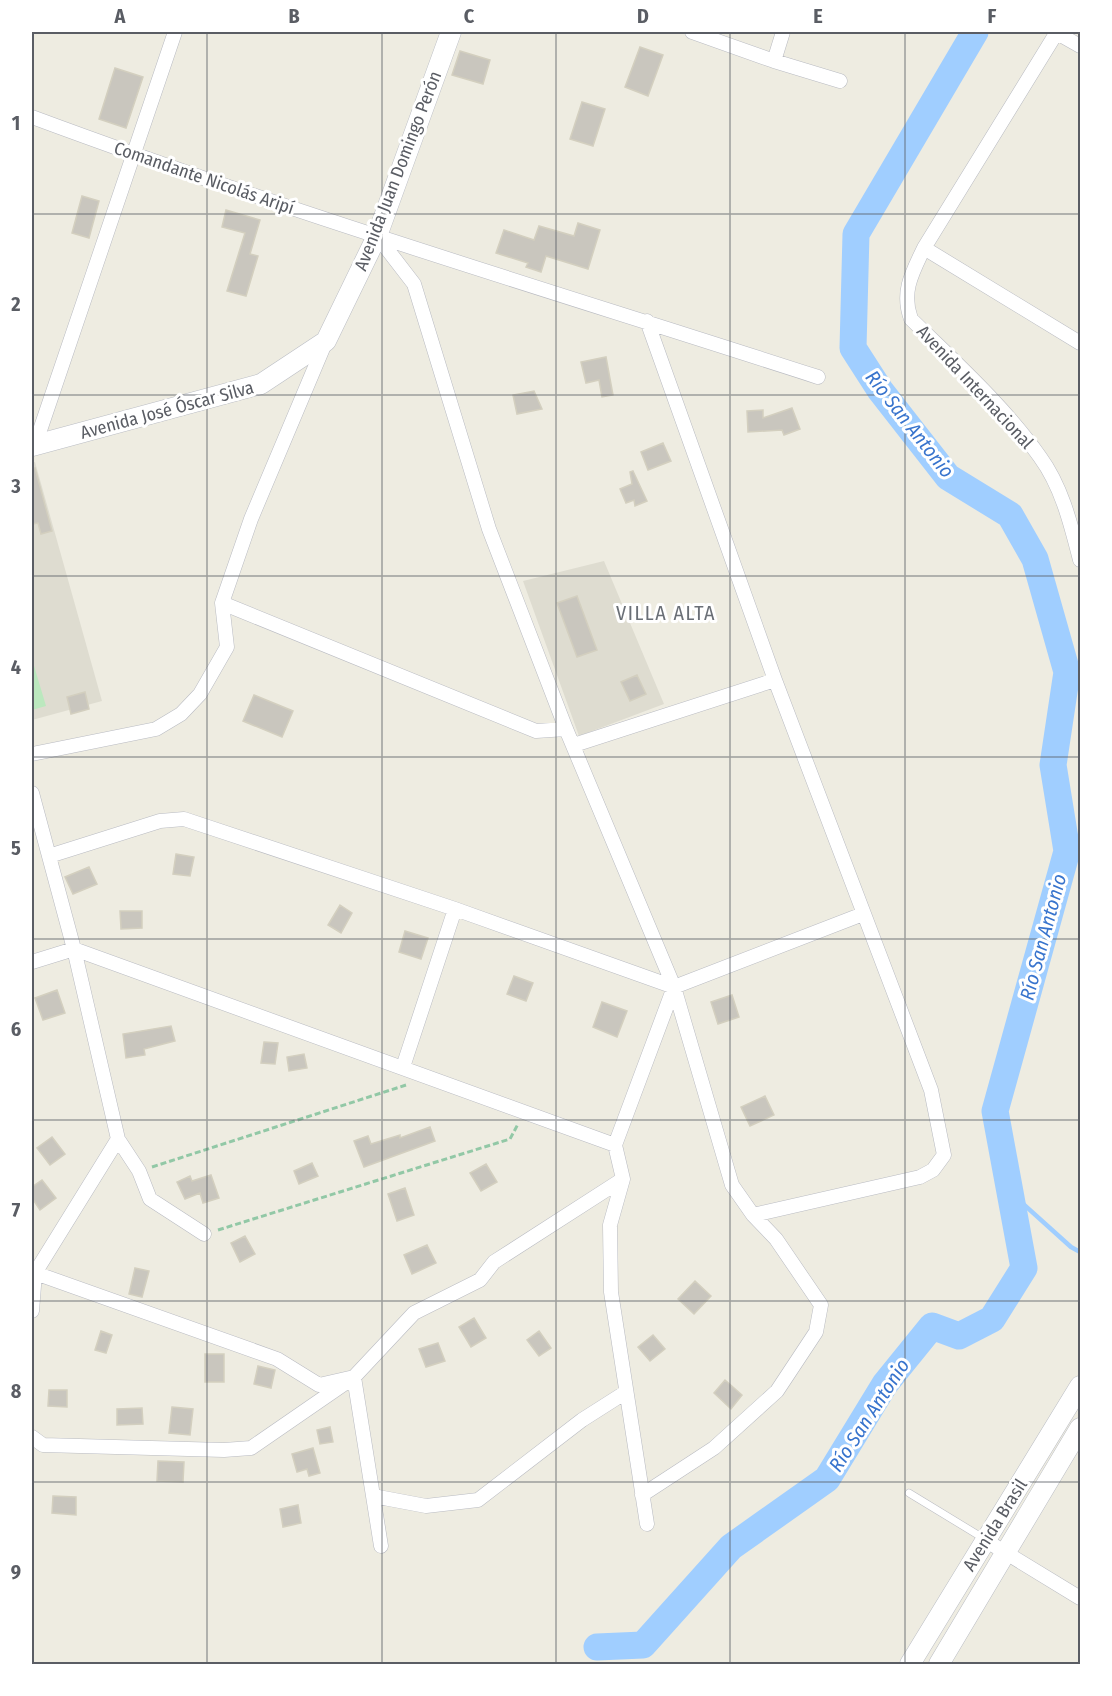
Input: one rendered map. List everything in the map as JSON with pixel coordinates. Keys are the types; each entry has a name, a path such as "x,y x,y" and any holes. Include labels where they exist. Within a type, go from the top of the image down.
{"main road":[{"name":"Avenida Juan Domingo Perón","path":"326,341 376,236 451,32"},
{"name":"Avenida José Óscar Silva","path":"33,446 261,384 326,341"},
{"name":"Avenida Brasil","path":"910,1665 1080,1386"},
{"name":"Avenida Brasil","path":"939,1665 1080,1428"}],"street":[{"path":"33,446 175,32"},
{"path":"692,32 774,62 840,81"},
{"path":"774,62 783,32"},
{"path":"1057,32 1080,46"},
{"name":"Avenida Internacional","path":"1057,32 924,248 908,282 905,304 911,319 1001,409 1041,458 1061,496 1080,560"},
{"name":"Comandante Nicolás Aripí","path":"32,117 132,154 376,236 818,377"},
{"path":"376,236 414,284 489,529 566,729 674,987 732,1185 753,1215 776,1239 821,1305 816,1332 777,1391 714,1448 642,1496"},
{"path":"924,248 1080,343"},
{"path":"647,321 775,680 931,1090 944,1155 933,1170 920,1177 753,1215"},
{"path":"32,754 156,729 181,714 200,694 227,647 222,603 251,519 326,341"},
{"path":"222,603 536,731 566,729"},
{"path":"574,745 775,680"},
{"path":"32,794 74,949 118,1139 139,1171 150,1199 204,1234"},
{"path":"49,856 160,820 184,819 455,909 674,987 863,914"},
{"path":"403,1067 455,909"},
{"path":"32,962 74,949 403,1067 524,1114 615,1145"},
{"path":"647,1524 611,1292 610,1225 623,1179 615,1145 674,987"},
{"path":"32,1311 33,1272 118,1139"},
{"path":"32,1437 43,1445 224,1450 251,1448 354,1377 414,1313 480,1280 494,1262 623,1179"},
{"path":"33,1272 277,1359 319,1385 354,1377"},
{"path":"354,1377 381,1546"},
{"path":"373,1496 426,1506 478,1500 582,1420 626,1392"},
{"path":"986,1540 1080,1598"}],"lane":[{"path":"909,1493 986,1540"}],"path":[{"path":"139,1171 410,1083 403,1067"},
{"path":"204,1234 510,1139 524,1114"}],"shaded area":[{"path":"35,462 102,701 32,720 32,463"},
{"path":"604,561 664,704 579,736 523,581"}],"green space":[{"path":"32,659 46,706 32,710"}],"building":[{"path":"640,47 663,55 648,96 625,87"},
{"path":"460,51 490,60 483,84 452,75"},
{"path":"115,68 143,77 126,128 99,119"},
{"path":"582,102 605,109 593,146 570,139"},
{"path":"82,196 99,201 89,238 72,233"},
{"path":"226,210 260,220 250,254 258,256 246,296 227,291 245,233 222,227"},
{"path":"578,223 600,230 588,269 546,256 541,272 526,267 528,263 496,253 504,230 534,240 539,226 574,236"},
{"path":"606,357 613,395 602,397 599,380 586,383 581,362"},
{"path":"534,391 542,409 517,414 513,395"},
{"path":"792,408 800,429 784,435 782,430 748,432 747,411 763,410 763,418"},
{"path":"663,443 671,461 648,470 641,452"},
{"path":"35,468 52,531 41,534 38,523 32,524 32,469"},
{"path":"633,471 647,501 635,506 634,500 626,503 620,489 632,484 630,472"},
{"path":"577,596 597,650 577,657 557,603"},
{"path":"637,675 646,694 630,701 621,682"},
{"path":"85,692 89,709 71,714 67,697"},
{"path":"254,695 293,711 282,737 243,721"},
{"path":"176,854 194,857 190,876 173,874"},
{"path":"89,867 97,884 73,894 65,877"},
{"path":"340,905 352,913 341,933 328,925"},
{"path":"120,911 142,911 142,928 121,929"},
{"path":"405,931 428,938 421,959 399,952"},
{"path":"514,976 533,983 526,1001 507,994"},
{"path":"57,990 65,1013 43,1020 35,998"},
{"path":"732,995 739,1017 718,1024 711,1002"},
{"path":"602,1002 627,1011 617,1037 593,1027"},
{"path":"171,1026 175,1041 144,1049 145,1055 126,1058 123,1034"},
{"path":"264,1042 278,1043 275,1064 261,1063"},
{"path":"304,1054 307,1068 289,1071 287,1057"},
{"path":"765,1096 774,1115 750,1126 741,1107"},
{"path":"430,1127 435,1141 364,1167 354,1141 368,1136 371,1144 400,1135 400,1138"},
{"path":"52,1137 65,1154 50,1165 37,1148"},
{"path":"312,1163 318,1176 299,1184 294,1171"},
{"path":"486,1164 497,1182 481,1191 470,1173"},
{"path":"211,1175 219,1198 203,1203 200,1193 185,1199 177,1182 190,1176 192,1181"},
{"path":"42,1180 56,1198 40,1210 32,1198 32,1187"},
{"path":"405,1188 414,1215 397,1221 388,1194"},
{"path":"245,1236 255,1254 240,1262 231,1243"},
{"path":"427,1245 436,1263 412,1274 404,1255"},
{"path":"135,1268 149,1271 142,1297 129,1294"},
{"path":"695,1281 711,1296 694,1314 678,1299"},
{"path":"474,1318 486,1338 471,1347 459,1327"},
{"path":"101,1331 112,1335 106,1353 95,1350"},
{"path":"539,1331 551,1348 539,1356 527,1340"},
{"path":"653,1335 665,1349 650,1361 638,1347"},
{"path":"438,1343 445,1361 426,1367 419,1349"},
{"path":"205,1354 224,1354 224,1382 205,1382"},
{"path":"258,1366 275,1370 271,1388 254,1384"},
{"path":"725,1380 742,1395 731,1409 714,1393"},
{"path":"49,1390 67,1390 67,1407 48,1406"},
{"path":"172,1407 193,1409 190,1435 169,1433"},
{"path":"142,1408 143,1424 117,1425 117,1409"},
{"path":"330,1427 333,1442 320,1444 317,1430"},
{"path":"313,1448 320,1473 309,1476 307,1469 297,1472 292,1454"},
{"path":"158,1461 184,1462 183,1482 157,1481"},
{"path":"53,1496 76,1497 76,1515 52,1513"},
{"path":"298,1505 301,1523 283,1527 280,1509"}],"waterway":[{"name":"Río San Antonio","path":"597,1647 643,1645 731,1547 827,1479 885,1384 932,1326 959,1336 992,1319 1024,1268 995,1111 1067,851 1053,765 1067,672 1035,559 1010,515 948,477 880,390 853,348 856,234 975,32"},
{"path":"1010,1192 1071,1247 1080,1252"}],"district":[{"name":"VILLA ALTA","path":"666,613"}]}
